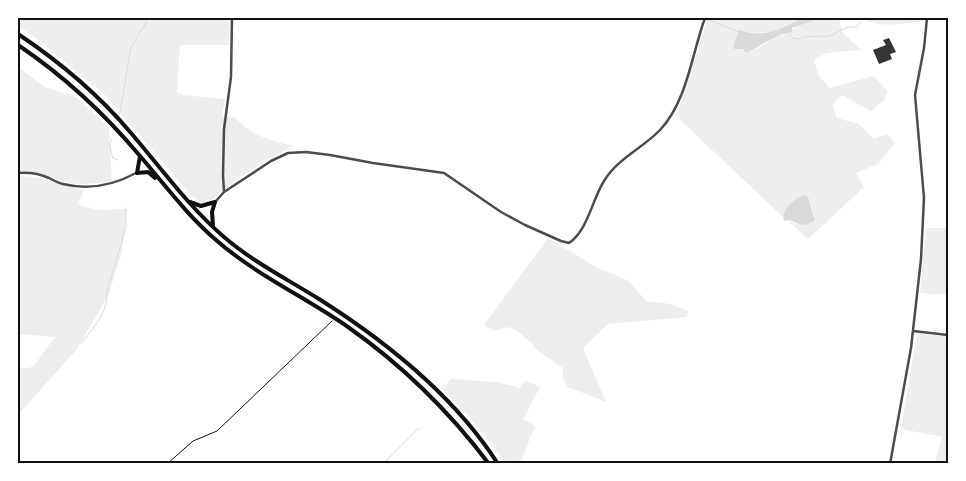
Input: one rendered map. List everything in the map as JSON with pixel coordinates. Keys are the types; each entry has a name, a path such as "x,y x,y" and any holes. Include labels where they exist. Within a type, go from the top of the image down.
{"highway":[{"path":"18,34 42,50 98,96 186,200 243,253 319,299 401,357 433,386 464,419 498,464"},
{"path":"18,45 76,89 109,121 190,216 232,253 262,274 335,318 384,356 433,398 456,423 488,464"},
{"path":"140,156 137,173 148,172 159,180"},
{"path":"186,200 202,206 215,202"},
{"path":"213,227 212,212 215,202"}],"street":[{"path":"224,192 224,129 231,77 232,18"},
{"path":"215,202 224,192 270,161 288,153 306,152 444,173 501,212 561,242 569,243 578,235 604,180 616,165 661,130 675,109 685,84 697,39 705,18"},
{"path":"890,464 913,330 921,259 924,205 914,95 924,48 927,18"},
{"path":"18,173 30,172 46,176 63,184 90,186 110,184 137,173"},
{"path":"913,330 948,335"}],"path":[{"path":"167,464 193,441 217,430 335,318"}],"shaded area":[{"path":"18,18 230,18 229,45 180,45 177,92 182,95 225,99 222,117 235,117 248,129 269,140 294,146 248,172 207,204 201,203 191,195 106,96 37,39 18,26"},
{"path":"708,18 798,18 797,21 776,32 737,34 734,49 743,49 746,53 762,46 776,36 782,36 798,26 821,18 839,18 842,32 861,50 826,53 814,60 818,75 830,88 874,76 887,91 884,100 871,111 842,95 832,104 837,118 859,124 874,139 887,134 895,143 878,164 856,173 864,187 808,239 787,220 796,224 815,220 811,204 784,211 783,217 676,116"},
{"path":"797,18 821,18 792,28 792,32 774,38 746,53 743,49 734,49 734,43 739,30 755,33 769,32 797,21"},
{"path":"925,18 925,20 885,25 863,19"},
{"path":"18,67 45,87 76,97 109,128 112,181 76,184 36,173 18,171"},
{"path":"18,176 43,179 84,190 78,204 96,210 127,209 122,252 108,296 76,350 18,415 18,369 33,367 55,337 18,334"},
{"path":"804,195 808,197 815,220 804,225 788,220 784,221 783,217 786,209 792,202"},
{"path":"926,228 948,228 948,295 920,293"},
{"path":"548,238 596,267 629,281 646,301 671,304 688,311 687,317 608,324 583,348 606,402 568,387 563,379 563,368 532,347 534,345 517,331 507,327 494,331 484,325"},
{"path":"917,333 948,337 948,463 935,463 942,437 901,429"},
{"path":"451,379 497,382 520,388 525,380 540,387 523,419 535,426 520,463 506,463 471,419 442,389"}],"building":[{"path":"889,38 896,52 890,54 892,59 879,64 873,50 886,45 883,40"}],"waterway":[{"path":"120,113 131,47 149,18"},
{"path":"707,19 738,32"},
{"path":"802,38 832,35 845,28 856,27 861,22"},
{"path":"788,33 793,38 799,39"},
{"path":"112,139 110,144 113,158 118,160"},
{"path":"81,343 99,320 105,307 107,292 126,227 126,208"},
{"path":"383,464 419,428"}]}
